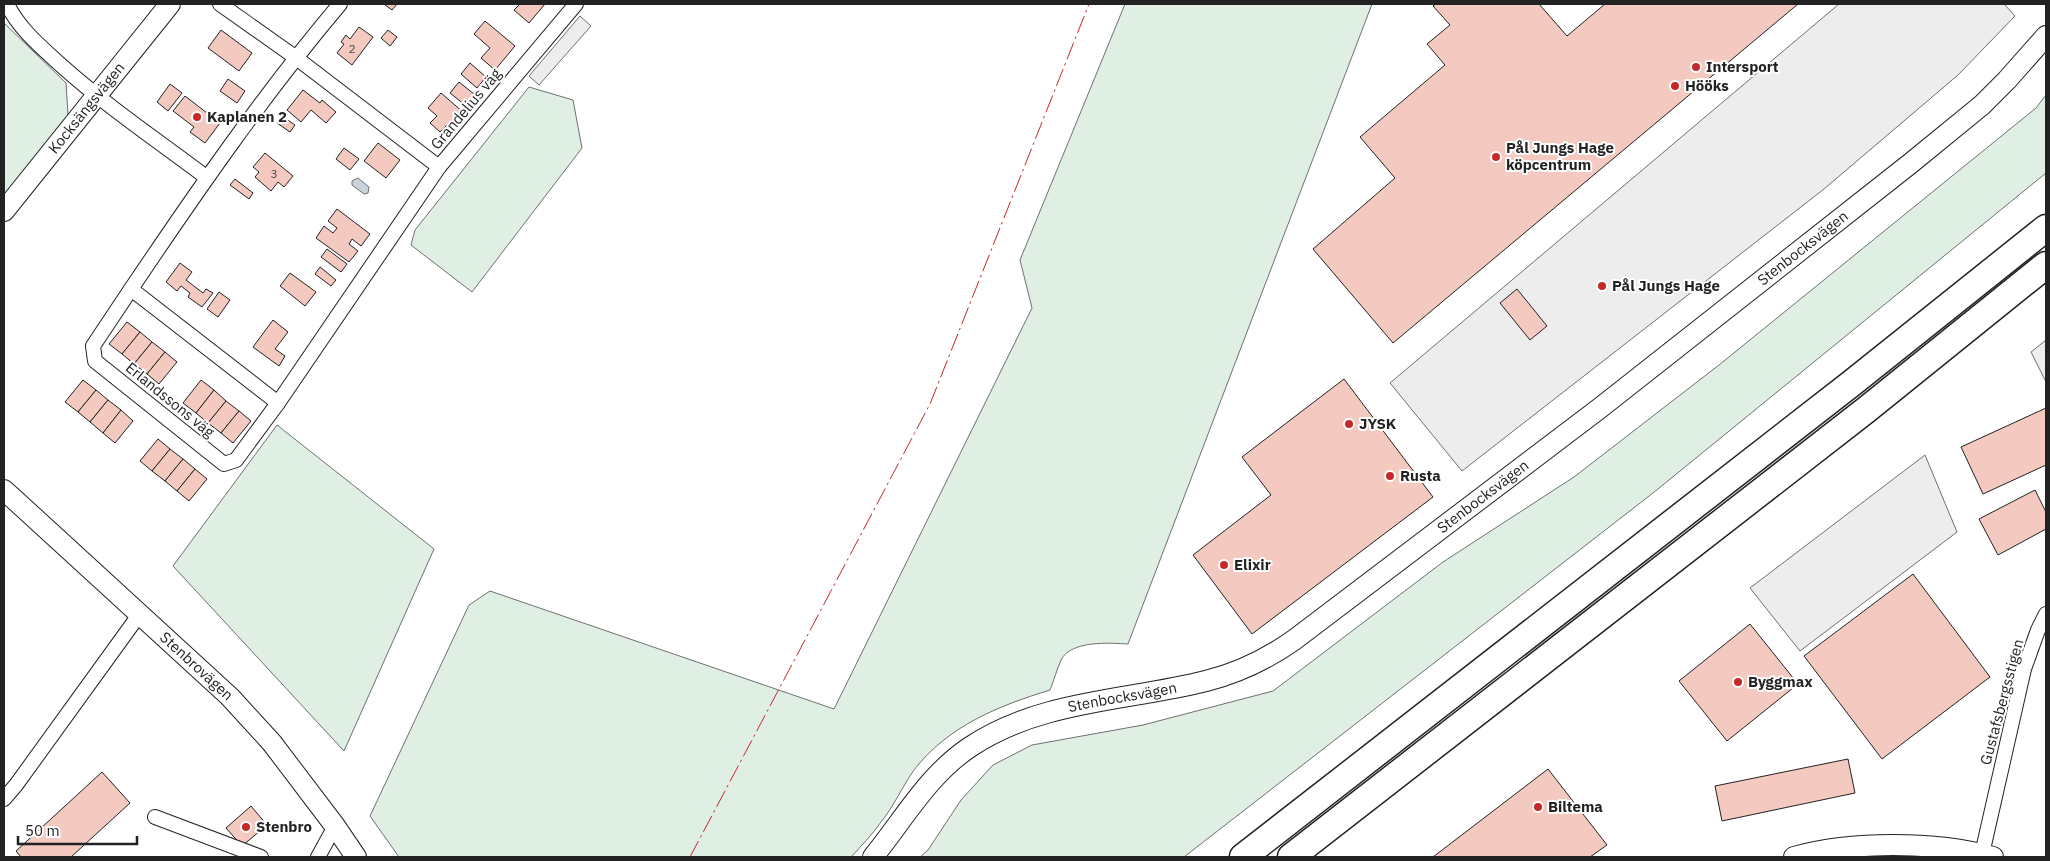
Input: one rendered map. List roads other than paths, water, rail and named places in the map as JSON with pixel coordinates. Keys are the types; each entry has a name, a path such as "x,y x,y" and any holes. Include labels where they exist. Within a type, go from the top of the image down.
{"highway":[{"path":"1243,857 1844,390 2046,228"},
{"path":"1291,857 1858,416 2046,266"}],"street":[{"path":"7,4 13,16 41,47 96,96 206,177"},
{"name":"Kocksängsvägen","path":"4,211 170,4"},
{"name":"Grandelius väg","path":"220,4 295,57 439,167 576,4"},
{"path":"295,57 340,4"},
{"name":"Stenbocksvägen","path":"873,857 929,784 949,763 988,736 1015,723 1050,711 1179,687 1230,674 1254,664 1294,640 1600,408 1932,145 1995,93 2033,53 2046,36"},
{"name":"Erlandssons väg","path":"295,57 245,127 206,177 93,346 95,361 224,464 236,460 278,403 439,167"},
{"path":"130,288 278,403"},
{"name":"Stenbrovägen","path":"7,498 230,697 272,742 356,857"},
{"name":"Gustafsbergsstigen","path":"1987,856 1994,800 2024,669 2046,614"},
{"path":"4,799 139,615"},
{"path":"155,818 261,857"},
{"path":"317,856 335,826"},
{"path":"1794,857 1844,848 1870,846 1943,848 1987,856"}],"place":[{"name":"Intersport","path":"1696,67"},
{"name":"Hööks","path":"1675,86"},
{"name":"Kaplanen 2","path":"197,117"},
{"name":"Pål Jungs Hage köpcentrum","path":"1496,157"},
{"name":"Pål Jungs Hage","path":"1602,286"},
{"name":"JYSK","path":"1349,424"},
{"name":"Rusta","path":"1390,476"},
{"name":"Elixir","path":"1224,565"},
{"name":"Byggmax","path":"1738,682"},
{"name":"Biltema","path":"1538,807"},
{"name":"Stenbro","path":"246,827"}]}
